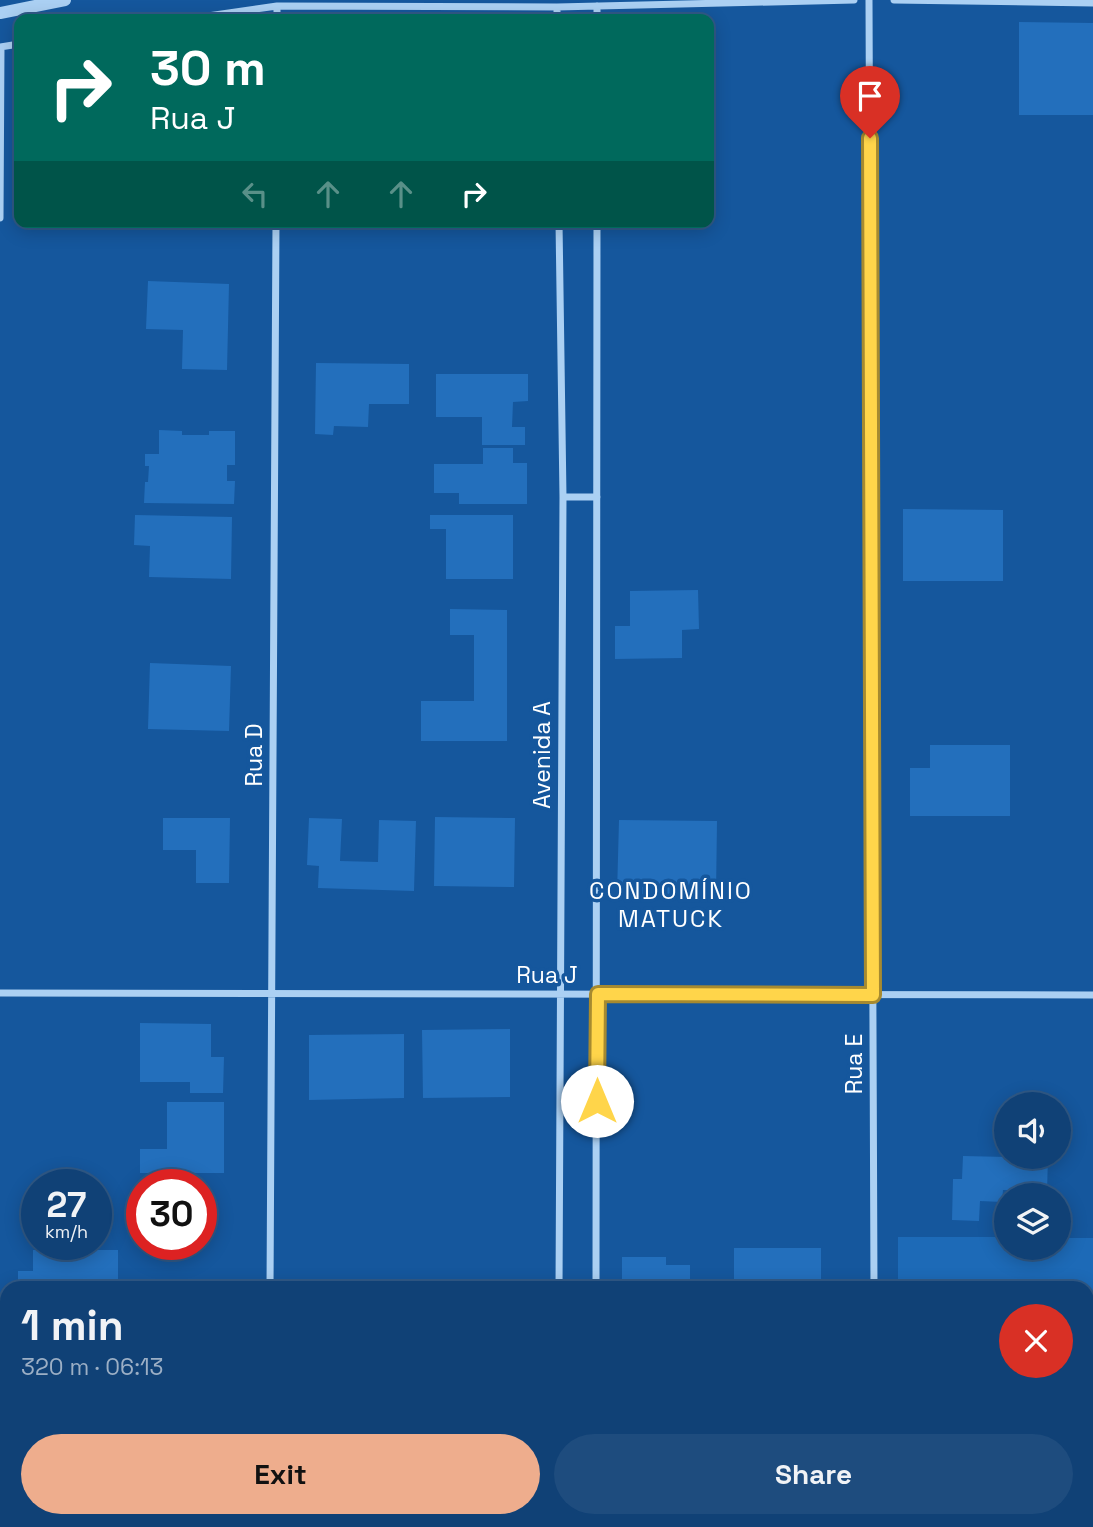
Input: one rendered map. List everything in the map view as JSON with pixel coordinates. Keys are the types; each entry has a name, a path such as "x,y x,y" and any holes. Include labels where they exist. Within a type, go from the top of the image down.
{"street":[{"path":"0,13 65,0"},
{"path":"222,14 277,6 557,7 854,0"},
{"name":"Rua E","path":"869,0 874,1281"},
{"path":"894,0 1093,3"},
{"path":"277,6 277,14"},
{"path":"597,6 597,14"},
{"path":"557,7 557,14"},
{"path":"0,218 1,47"},
{"name":"Rua D","path":"270,1281 276,228"},
{"name":"Avenida A","path":"559,228 562,497 559,1281"},
{"path":"596,1281 597,228"},
{"path":"562,497 597,497"},
{"name":"Rua J","path":"0,993 1093,995"}],"shaded area":[{"path":"898,1237 994,1237 994,1260 1071,1260 1071,1238 1093,1238 1093,1281 898,1281"}],"building":[{"path":"1019,22 1093,23 1093,115 1019,115"},
{"path":"148,281 229,284 227,370 182,369 183,330 146,329"},
{"path":"316,363 409,364 409,404 369,404 368,427 334,426 333,435 315,434"},
{"path":"436,374 528,374 528,401 513,402 512,427 525,427 525,445 482,445 482,417 436,417"},
{"path":"159,430 182,431 182,435 235,431 235,465 227,465 227,481 235,481 234,504 144,503 149,466 145,466 145,454 159,454"},
{"path":"483,448 513,448 513,463 527,463 527,504 459,504 459,493 434,493 434,464 483,464"},
{"path":"903,509 1003,510 1003,581 903,581"},
{"path":"135,515 232,517 231,579 149,577 150,546 134,545"},
{"path":"430,515 513,515 513,579 446,579 446,529 430,529"},
{"path":"698,590 699,629 682,630 682,658 615,659 615,626 630,626 630,591"},
{"path":"450,609 507,610 507,741 421,741 421,701 474,701 474,635 450,635"},
{"path":"150,663 231,666 229,731 148,729"},
{"path":"930,745 1010,745 1010,816 910,816 910,768 930,768"},
{"path":"435,817 515,818 514,887 434,886"},
{"path":"163,818 230,818 229,883 196,883 196,850 163,850"},
{"path":"309,818 342,819 340,861 378,862 379,820 416,821 414,891 318,888 319,866 307,865"},
{"path":"619,820 717,821 716,895 617,894"},
{"path":"140,1023 211,1024 211,1057 224,1057 223,1093 190,1093 190,1082 140,1082"},
{"path":"510,1029 510,1097 423,1098 422,1030"},
{"path":"404,1034 404,1098 309,1100 309,1035"},
{"path":"167,1102 224,1102 224,1173 217,1173 217,1169 140,1169 140,1149 167,1149"},
{"path":"963,1156 994,1157 994,1169 1048,1169 1047,1183 994,1183 994,1202 980,1201 979,1221 952,1220 953,1179 962,1179"},
{"path":"734,1248 821,1248 821,1281 734,1281"},
{"path":"112,1250 118,1250 118,1281 18,1281 18,1271 33,1271 33,1260 112,1260"},
{"path":"622,1257 666,1257 666,1265 690,1265 690,1281 622,1281"}],"district":[{"name":"CONDOMÍNIO MATUCK","path":"671,904"}],"route":[{"path":"597,1101 598,994 873,995 870,138"}]}
